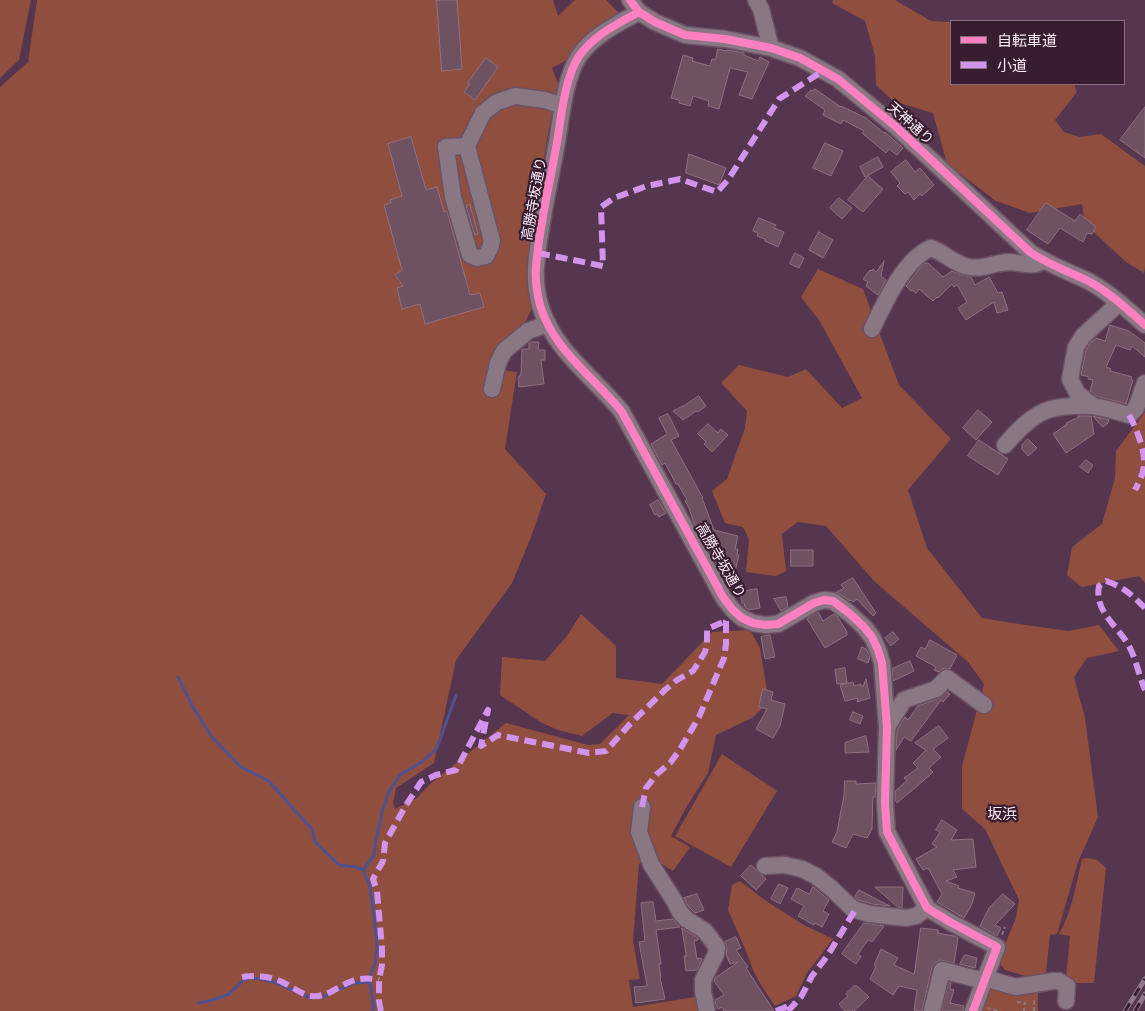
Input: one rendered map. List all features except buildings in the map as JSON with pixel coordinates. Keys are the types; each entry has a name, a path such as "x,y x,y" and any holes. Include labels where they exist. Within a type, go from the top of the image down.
{"street":[{"path":"756,0 761,9 771,48"},
{"name":"天神通り","path":"635,6 655,22 685,35 725,39 771,48 800,58 838,79 895,126 1030,252 1091,283 1145,325"},
{"name":"高勝寺坂通り","path":"635,6 599,35 579,57 570,76 536,268 536,282 540,304 548,324 566,353 609,396 622,412 723,597 732,608 742,618 753,623 765,625 778,624 814,603 824,600 833,602 849,613 872,636 882,663 887,728 885,803 888,832 927,908"},
{"path":"467,146 446,147 453,197 470,255 477,258 486,256 492,241 467,146 483,112 497,102 515,96 545,100 564,106"},
{"path":"872,329 904,271 923,251 931,248 936,249 953,261 968,267 980,268 1011,262 1036,264 1043,260"},
{"path":"1093,406 1077,393 1070,379 1076,348 1083,336 1119,303"},
{"path":"492,389 498,363 504,351 528,331 548,324"},
{"path":"1005,445 1016,431 1040,413 1056,407 1093,406 1129,415 1136,408 1145,383"},
{"path":"887,728 904,700 936,689 947,678 984,705"},
{"path":"642,807 639,832 651,864 680,912 686,919 706,931 717,947 716,954 703,980 707,1011"},
{"path":"765,866 785,865 802,869 816,876 852,909 870,914 906,918 916,916 927,908 997,947 985,979 978,1009"},
{"path":"932,1011 942,970 1016,987 1059,981 1067,986 1066,1001"}],"path":[{"path":"1034,994 1034,1011"},
{"path":"1017,1002 1025,1003 1024,1011"},
{"path":"978,1009 1000,1011"}],"shaded area":[{"path":"0,0 31,0 19,60 0,78"},
{"path":"37,0 553,0 558,16 575,0 606,0 619,13 567,60 552,68 558,84 527,264 533,306 502,370 517,372 505,449 546,494 512,583 456,660 434,763 396,788 393,803 395,809 417,798 430,784 506,723 588,745 600,744 629,715 613,713 582,736 558,730 542,723 500,695 502,657 545,661 566,637 581,614 616,646 616,678 662,684 712,632 750,630 760,648 769,702 752,718 716,735 708,773 671,836 690,847 673,871 651,857 639,864 633,941 640,979 629,980 633,1007 701,996 704,1011 0,1011 0,87 28,62"},
{"path":"833,0 895,0 931,21 950,22 950,85 1074,85 1077,92 1055,120 1064,132 1080,137 1101,134 1145,166 1144,273 1126,262 1085,224 1082,204 1030,213 996,201 947,164 933,113 893,101 876,85 875,56 865,21 832,3"},
{"path":"818,269 863,289 899,385 951,439 908,490 927,548 982,618 1068,631 1099,625 1119,651 1087,658 1074,677 1085,718 1098,817 1078,862 1057,934 1050,935 1046,972 1035,979 1005,970 998,961 1016,918 1019,900 985,829 962,809 962,766 984,684 968,662 874,581 826,526 798,522 782,534 786,571 776,576 746,572 749,539 743,527 725,523 712,491 727,479 745,428 747,411 721,383 739,365 788,377 806,369 842,408 862,398 819,320 801,297"},
{"path":"1145,412 1145,583 1139,576 1082,587 1067,575 1072,547 1102,524 1115,478 1116,451"},
{"path":"722,754 777,791 731,867 675,836"},
{"path":"1082,859 1097,860 1106,868 1094,983 1071,983 1066,977 1070,936 1059,934 1076,888"},
{"path":"740,881 766,901 804,925 833,939 807,973 796,996 775,1006 754,972 728,910 732,885"},
{"path":"985,989 1038,991 1038,1011 978,1011"}],"waterway":[{"path":"178,677 194,709 212,737 241,767 269,781 312,829 315,842 339,865 363,870 370,887 377,946 370,984 374,1008 372,1011"},
{"path":"363,870 374,855 382,812 389,792 400,775 423,761 437,748 456,695"},
{"path":"199,1003 229,994 244,980 252,978 274,982 311,998 323,997 354,983 370,982"}],"railway":[{"path":"1125,1011 1145,979"},
{"path":"1135,1011 1145,994"}],"marked path":[{"path":"538,253 603,266 601,207 614,198 647,186 680,179 717,192 728,180 779,99 823,71"},
{"path":"1129,415 1140,439 1144,458 1143,471 1135,490"},
{"path":"1145,608 1132,595 1118,586 1106,581 1099,586 1098,595 1103,611 1129,646 1145,690"},
{"path":"642,807 646,788 679,751 699,717 724,658 726,621 728,618"},
{"path":"381,1011 379,980 382,965 382,948 377,891 373,879 383,861 385,843 421,782 436,775 456,770 488,710 481,746 498,735 589,753 606,751 629,725 665,690 677,680 693,671 705,652 707,629 726,621"},
{"path":"788,1011 801,997 812,976 828,955 855,910"},
{"path":"242,977 269,977 312,996 328,993 355,980 379,980"},
{"path":"776,1011 794,1004"}],"cycle path":[{"path":"630,0 639,12 655,22 685,35 725,39 771,48 800,58 838,79 895,126 1030,252 1097,286 1145,325"},
{"path":"639,12 606,31 592,42 579,56 570,76 566,88 537,252 536,276 540,305 554,336 575,362 622,412 723,597 732,609 742,618 753,623 765,625 778,624 814,603 824,600 833,601 849,613 872,637 882,663 887,727 885,803 887,832 927,908 997,947 973,1011"}],"district":[{"name":"坂浜","path":"1002,815"}]}
